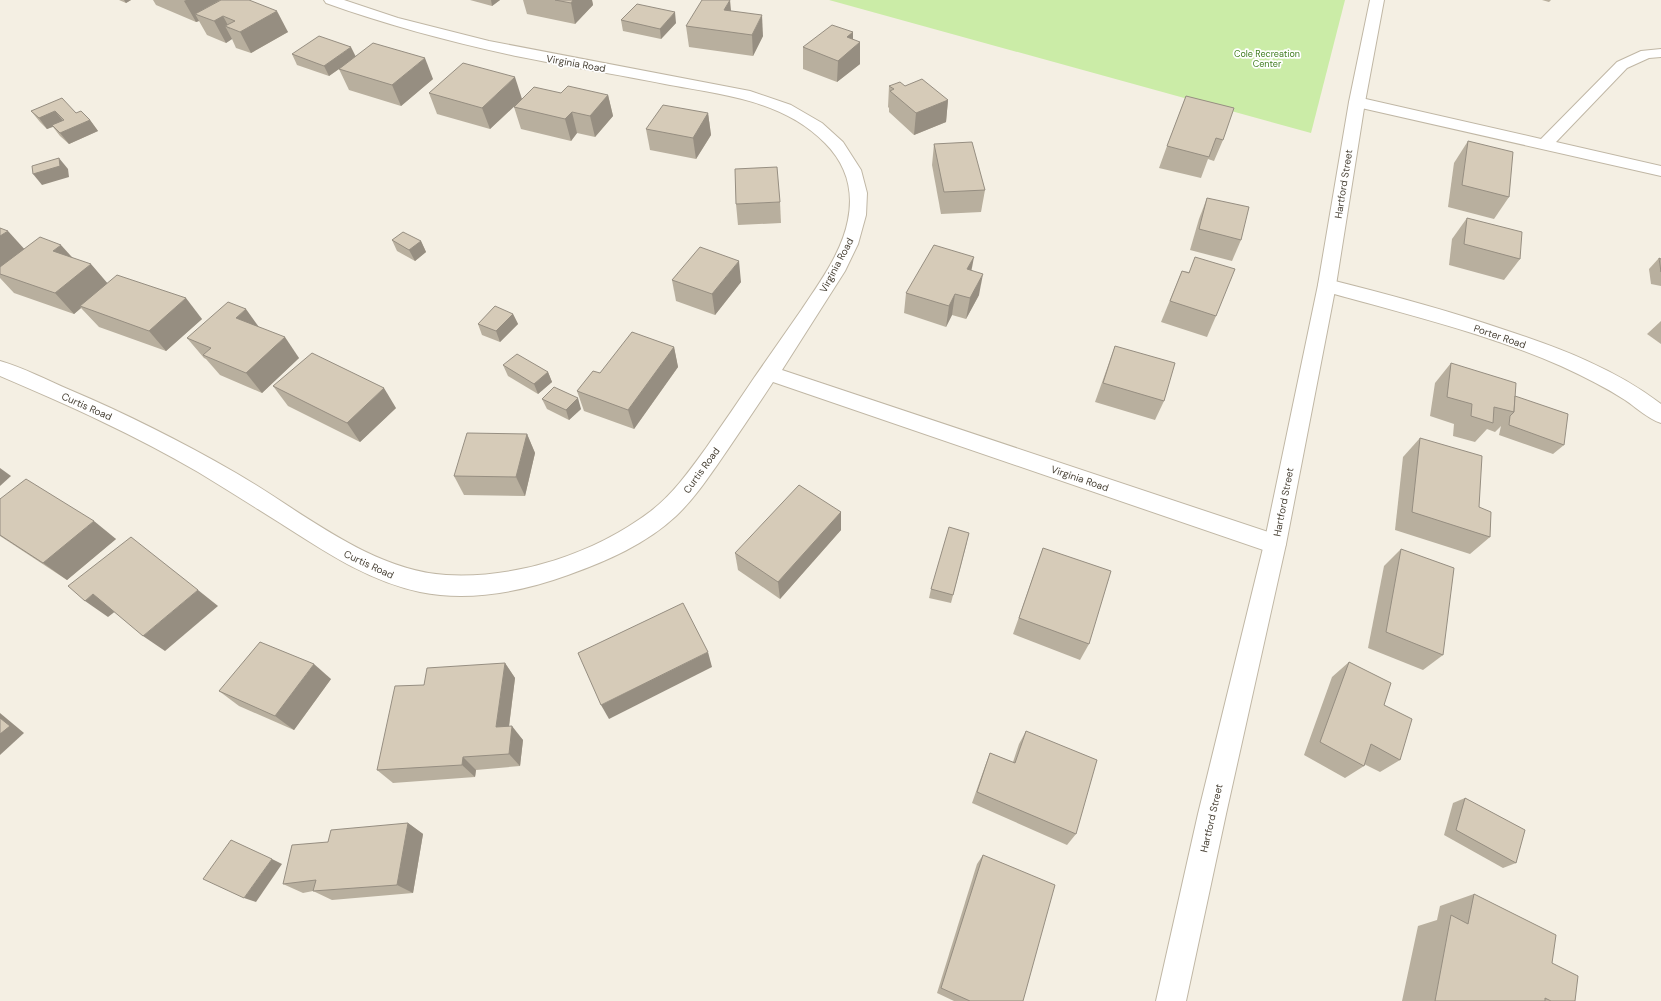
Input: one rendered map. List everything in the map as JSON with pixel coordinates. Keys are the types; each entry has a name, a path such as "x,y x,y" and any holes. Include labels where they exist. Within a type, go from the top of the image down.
{"street":[{"name":"Virginia Road","path":"331,0 415,27 541,56 739,93 792,111 814,124 842,153 852,169 858,188 858,210 854,231 839,263 769,373 1275,544"},
{"name":"Hartford Street","path":"1171,1001 1212,814 1275,544 1327,285 1357,102 1377,0"},
{"path":"1545,144 1622,65 1646,54 1661,53"},
{"path":"1357,102 1661,171"},
{"name":"Porter Road","path":"1327,285 1461,322 1567,360 1611,382 1661,415"},
{"name":"Curtis Road","path":"0,368 138,429 238,484 329,544 368,565 399,577 444,586 490,584 535,576 581,561 624,542 659,518 686,492 769,373"}],"green space":[{"name":"Cole Recreation Center","path":"829,0 1345,0 1311,133"}],"building":[{"path":"221,0 249,0 277,11 240,32 225,26 235,21 223,16 214,21 195,14"},
{"path":"555,0 573,0 571,3"},
{"path":"702,0 730,0 724,10 762,15 752,35 686,26"},
{"path":"637,4 675,12 660,29 621,20"},
{"path":"832,25 853,32 847,37 860,42 838,61 803,47"},
{"path":"319,36 351,47 324,66 292,54"},
{"path":"373,43 425,58 392,85 339,69"},
{"path":"463,63 515,77 482,108 429,93"},
{"path":"922,79 948,100 916,113 890,91 894,89 889,86 900,82 905,86"},
{"path":"568,86 608,95 590,116 572,112 565,119 514,107 534,87 561,93"},
{"path":"1186,96 1234,108 1223,140 1216,138 1209,157 1167,146"},
{"path":"62,98 76,113 81,111 90,120 60,133 52,125 64,120 55,111 39,118 31,111"},
{"path":"663,105 708,113 693,138 646,129"},
{"path":"1468,141 1513,152 1509,197 1462,185"},
{"path":"972,142 985,190 944,192 934,144"},
{"path":"59,158 60,166 33,174 32,166"},
{"path":"777,167 780,202 736,204 735,169"},
{"path":"1207,198 1249,207 1241,240 1199,229"},
{"path":"1467,218 1522,232 1520,259 1464,244"},
{"path":"0,228 8,231 0,236"},
{"path":"403,232 421,241 409,250 392,240"},
{"path":"40,237 61,245 53,251 91,264 55,293 0,274 0,267"},
{"path":"934,245 974,257 967,269 983,274 970,298 955,294 949,306 906,293"},
{"path":"700,247 739,261 712,294 672,280"},
{"path":"1195,257 1235,269 1216,316 1170,301 1182,271 1189,273"},
{"path":"1659,258 1661,259 1661,272"},
{"path":"117,275 186,298 149,331 80,306"},
{"path":"228,302 246,309 236,318 285,337 246,373 203,355 211,348 187,338"},
{"path":"495,306 513,314 496,331 478,324"},
{"path":"632,332 674,347 628,410 577,391 593,371 600,373"},
{"path":"1115,346 1175,363 1164,401 1103,383"},
{"path":"312,353 384,388 347,423 273,386"},
{"path":"517,354 548,372 534,384 503,365"},
{"path":"1451,363 1516,383 1514,412 1494,407 1493,423 1471,416 1472,404 1447,397"},
{"path":"554,387 578,398 566,410 542,399"},
{"path":"1515,396 1568,414 1564,445 1509,425 1510,416 1514,412"},
{"path":"467,433 527,434 516,477 454,476"},
{"path":"1420,438 1482,456 1479,507 1491,512 1490,537 1412,512"},
{"path":"26,479 94,521 43,563 0,535 0,499"},
{"path":"799,485 841,512 778,582 735,553"},
{"path":"949,527 969,533 953,595 931,589"},
{"path":"131,537 198,590 143,636 93,594 85,601 68,586"},
{"path":"1043,548 1111,571 1089,644 1019,618"},
{"path":"1401,549 1454,568 1443,655 1386,632"},
{"path":"683,603 708,652 601,705 578,653"},
{"path":"260,642 314,664 275,716 219,691"},
{"path":"1349,662 1391,683 1384,705 1412,719 1400,760 1371,744 1364,766 1320,742"},
{"path":"505,663 496,727 512,726 509,754 463,757 462,765 377,770 395,686 424,685 427,668"},
{"path":"0,718 10,726 0,734"},
{"path":"1026,731 1097,760 1076,834 977,792 990,753 1015,763"},
{"path":"1465,798 1525,830 1516,863 1456,830"},
{"path":"408,823 397,885 313,891 316,880 283,884 292,845 328,842 331,830"},
{"path":"231,840 272,859 244,898 203,879"},
{"path":"983,855 1055,885 1023,1001 970,1001 941,988"},
{"path":"1474,894 1556,935 1552,963 1578,976 1575,1001 1551,1001 1545,998 1545,1001 1435,1001 1451,915 1468,924"}]}
